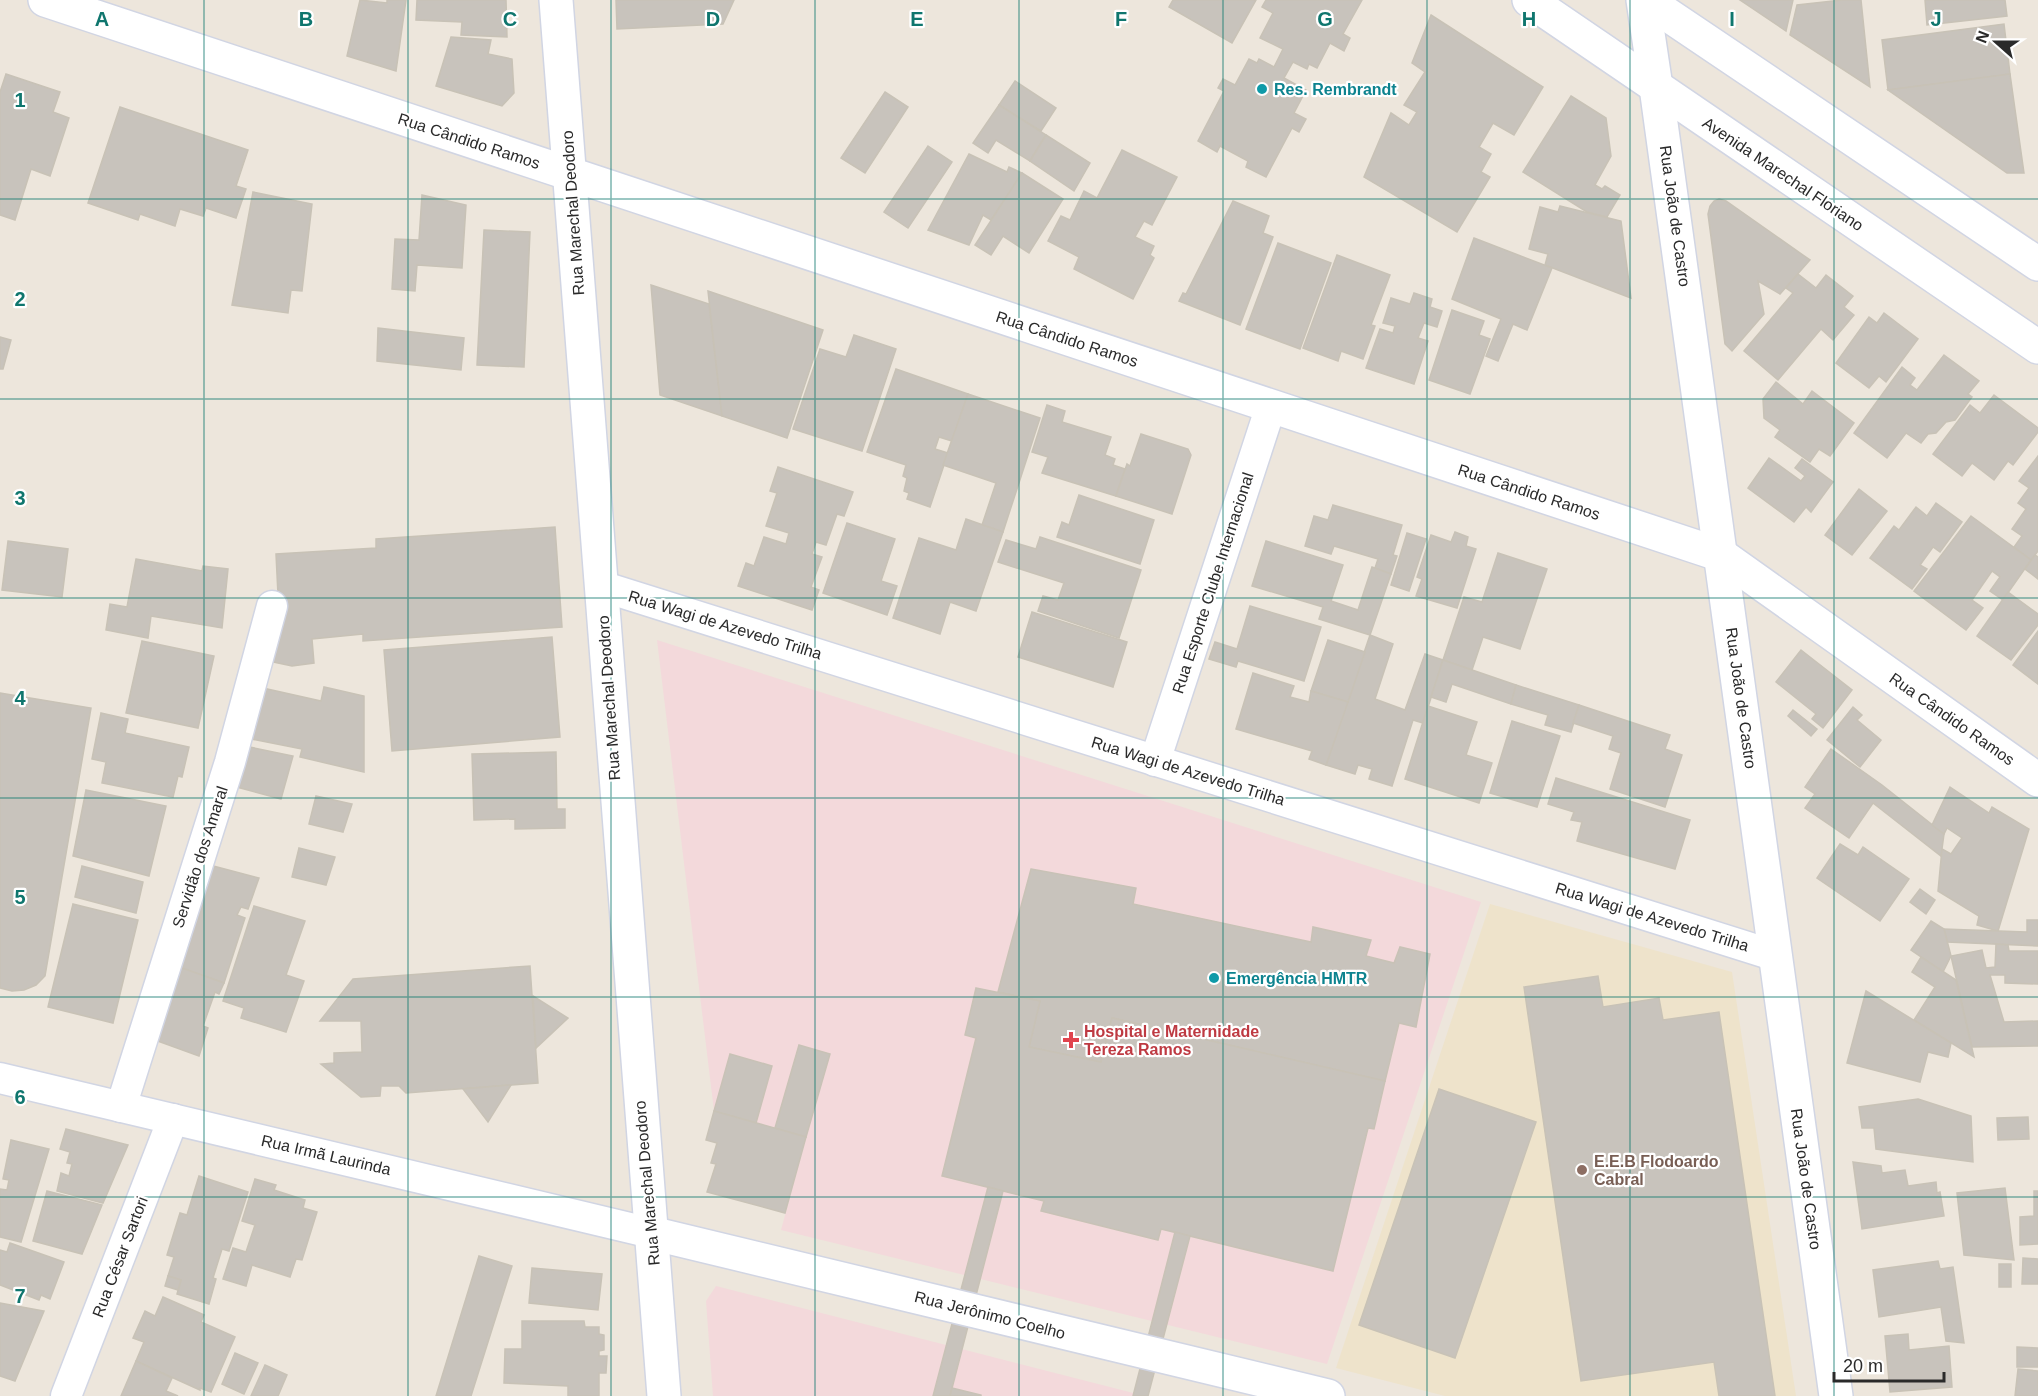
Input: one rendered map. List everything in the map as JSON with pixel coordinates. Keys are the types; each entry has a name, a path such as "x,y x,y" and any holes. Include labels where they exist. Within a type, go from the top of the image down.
{"street":[{"name":"Rua Cândido Ramos","path":"45,0 1721,555 2038,780"},
{"name":"Rua Marechal Deodoro","path":"556,0 664,1396"},
{"name":"Avenida Marechal Floriano","path":"1529,0 2038,347"},
{"name":"Rua João de Castro","path":"1644,0 1836,1396"},
{"path":"1644,0 2038,264"},
{"name":"Rua Esporte Clube Internacional","path":"1155,761 1271,406"},
{"name":"Rua Wagi de Azevedo Trilha","path":"601,586 1776,956"},
{"name":"Servidão dos Amaral","path":"122,1107 230,762 272,606"},
{"name":"Rua Irmã Laurinda","path":"0,1078 651,1233"},
{"name":"Rua César Sartori","path":"66,1396 173,1119"},
{"name":"Rua Jerônimo Coelho","path":"651,1233 1328,1396"}],"shaded area":[{"name":"Hospital e Maternidade Tereza Ramos","path":"657,640 1481,902 1327,1364 781,1230 806,1137 714,1111"},
{"name":"E.E.B Flodoardo Cabral","path":"1490,904 1732,972 1796,1396 1445,1396 1336,1368"},
{"path":"716,1286 1145,1396 713,1396 706,1301"}],"building":[{"path":"360,0 387,3 387,0 406,0 396,71 347,56"},
{"path":"417,0 506,0 507,37 461,35 462,22 416,20"},
{"path":"616,0 734,0 723,24 617,29"},
{"path":"1173,0 1256,0 1232,43 1169,7"},
{"name":"Res. Rembrandt","path":"1266,0 1362,0 1343,34 1350,38 1344,51 1330,43 1317,68 1309,64 1307,69 1293,62 1284,78 1306,90 1294,113 1306,119 1299,132 1292,128 1266,177 1246,167 1248,161 1220,146 1217,152 1198,141 1224,91 1218,88 1223,79 1235,85 1249,59 1257,63 1259,59 1274,67 1283,49 1260,38 1273,13 1262,7"},
{"path":"1740,0 1793,0 1786,31"},
{"path":"1861,0 1870,87 1790,35 1797,5"},
{"path":"1925,0 2005,0 2007,16 1927,25"},
{"path":"1431,15 1543,87 1514,135 1493,123 1479,147 1491,154 1481,172 1490,177 1457,232 1364,177 1391,113 1409,125 1417,112 1404,105 1425,72 1412,63"},
{"path":"2004,24 2010,74 1888,90 1882,40"},
{"path":"451,37 491,40 488,54 512,59 514,93 502,106 436,86"},
{"path":"6,74 60,92 53,112 69,118 50,176 31,169 15,220 0,215 0,92"},
{"path":"2010,74 2024,173 2007,173 1888,90"},
{"path":"1015,81 1056,108 1041,131 999,105"},
{"path":"885,92 908,107 865,173 841,158"},
{"path":"1571,96 1606,118 1611,156 1595,185 1602,189 1605,186 1620,195 1607,217 1587,212 1523,172"},
{"path":"999,105 1046,135 1030,161 996,140 988,153 973,143"},
{"path":"120,107 248,150 236,186 246,189 236,218 206,208 203,216 180,209 175,226 140,214 138,220 88,203"},
{"path":"1046,135 1090,163 1074,191 1030,161"},
{"path":"928,146 952,162 908,228 884,212"},
{"path":"1122,150 1177,177 1152,225 1144,221 1135,237 1154,246 1150,255 1154,258 1133,299 1074,269 1079,257 1048,241 1061,216 1070,220 1084,191 1097,198"},
{"path":"969,154 1007,172 1009,167 1022,173 991,220 983,215 969,245 928,230"},
{"path":"1022,173 1063,199 1029,253 1003,236 991,255 975,245"},
{"path":"253,192 312,204 302,291 291,290 288,313 232,305"},
{"path":"422,195 466,205 462,268 417,265 415,291 392,289 395,239 419,240"},
{"path":"1719,199 1726,201 1810,260 1780,294 1758,281 1764,314 1732,351 1725,344 1708,214 1710,206"},
{"path":"1233,201 1269,216 1263,233 1273,237 1240,325 1179,301 1183,293 1186,294"},
{"path":"1560,206 1621,221 1631,298 1545,265 1548,254 1529,249 1540,207 1558,212"},
{"path":"484,230 530,232 524,367 477,365"},
{"path":"1474,238 1552,268 1527,330 1513,324 1498,361 1486,356 1501,319 1452,299"},
{"path":"1278,243 1331,263 1300,349 1246,329"},
{"path":"1337,255 1390,275 1371,325 1375,326 1363,359 1341,351 1338,361 1303,348"},
{"path":"1798,274 1816,288 1826,275 1853,296 1844,307 1854,315 1833,340 1821,329 1778,380 1744,351 1793,293 1786,288"},
{"path":"651,285 709,304 722,416 660,395"},
{"path":"708,291 823,330 787,438 722,416"},
{"path":"1414,293 1432,299 1430,307 1442,311 1437,327 1424,323 1418,338 1428,341 1414,384 1366,368 1380,329 1393,333 1395,326 1383,323 1391,298 1410,304"},
{"path":"1452,310 1484,321 1479,335 1490,339 1470,394 1429,380"},
{"path":"1884,313 1918,339 1886,382 1879,376 1869,388 1836,363 1869,317 1877,323"},
{"path":"378,328 464,338 461,370 377,361"},
{"path":"854,335 896,349 862,451 793,429 820,349 846,357"},
{"path":"0,337 11,340 3,369 0,369"},
{"path":"1944,355 1979,381 1968,394 1972,397 1955,420 1946,422 1936,433 1928,434 1921,443 1906,433 1887,458 1854,433 1902,367 1915,378 1910,385 1917,390"},
{"path":"896,369 968,394 952,441 939,437 935,449 948,453 930,507 907,499 909,493 904,491 907,478 903,476 906,465 867,452"},
{"path":"1776,382 1803,404 1812,391 1854,423 1830,456 1819,449 1810,462 1775,437 1780,430 1764,418 1763,399"},
{"path":"968,394 1040,418 1003,532 982,525 996,483 943,465"},
{"path":"1994,395 2038,428 2038,432 2013,465 2008,461 1994,480 1972,463 1962,476 1933,454 1970,405 1980,413"},
{"path":"1047,405 1065,411 1062,422 1111,437 1105,455 1115,459 1113,465 1125,469 1116,496 1042,473 1048,457 1032,452"},
{"path":"1141,434 1188,449 1191,455 1172,514 1116,496"},
{"path":"2038,456 2038,551 2031,560 2014,547 2022,536 2012,529 2026,509 2018,503 2029,488 2019,481"},
{"path":"1769,458 1801,481 1805,476 1795,468 1802,459 1833,482 1811,512 1806,507 1794,522 1748,488"},
{"path":"778,467 853,492 844,516 837,514 826,545 816,542 812,554 822,557 811,587 819,590 812,610 738,586 746,563 754,566 764,537 786,544 789,533 766,526 777,493 770,491"},
{"path":"1859,489 1887,511 1852,555 1825,535"},
{"path":"1079,495 1154,520 1140,564 1057,537 1062,522 1069,525"},
{"path":"1936,503 1962,522 1940,552 1933,547 1920,565 1927,569 1912,589 1870,558 1894,526 1899,530 1916,507 1927,516"},
{"path":"1333,505 1402,525 1393,555 1397,556 1391,574 1375,568 1378,559 1334,546 1331,554 1305,546 1314,516 1328,520"},
{"path":"1971,516 2031,560 2003,600 1990,591 2000,577 1992,571 1972,600 1983,608 1966,630 1914,591"},
{"path":"966,519 1003,532 976,611 950,602 940,634 893,618 919,538 956,550"},
{"path":"847,523 895,539 881,581 897,586 887,615 823,593"},
{"path":"555,527 562,627 363,641 363,634 312,639 314,663 292,666 268,661 267,636 280,636 276,554 376,548 376,539"},
{"path":"1455,532 1468,537 1466,546 1476,549 1457,608 1416,596 1422,579 1417,577 1431,535 1451,542"},
{"path":"1407,533 1426,539 1409,591 1391,585"},
{"path":"1040,537 1141,570 1119,638 1038,611 1043,596 1058,600 1064,583 998,562 1006,540 1036,549"},
{"path":"8,541 68,549 62,597 2,590"},
{"path":"1266,541 1343,565 1331,601 1358,610 1372,567 1391,574 1370,635 1319,619 1323,607 1252,586"},
{"path":"1498,553 1547,569 1520,649 1483,637 1472,670 1443,660 1464,597 1482,602"},
{"path":"2035,555 2038,557 2038,579 2025,569"},
{"path":"136,559 202,571 203,566 228,569 222,628 151,616 148,638 106,630 110,604 127,607"},
{"path":"2008,592 2038,614 2038,625 2011,660 1977,636"},
{"path":"1250,606 1321,627 1304,681 1238,661 1236,667 1209,659 1215,642 1237,649"},
{"path":"1032,612 1127,642 1113,687 1018,657"},
{"path":"2038,631 2038,684 2013,665"},
{"path":"1370,635 1393,644 1375,699 1405,710 1425,654 1443,660 1423,723 1413,720 1392,786 1369,779 1372,769 1358,765 1355,774 1326,765"},
{"path":"552,637 560,737 392,751 384,650"},
{"path":"1328,640 1365,652 1348,702 1311,691"},
{"path":"142,641 214,656 198,728 126,713"},
{"path":"1801,650 1852,690 1823,728 1812,719 1816,714 1776,682"},
{"path":"1443,660 1516,685 1511,704 1452,684 1446,702 1431,697"},
{"path":"1253,673 1294,686 1290,697 1309,702 1311,691 1348,702 1326,765 1309,759 1312,751 1236,729"},
{"path":"1516,685 1579,705 1571,732 1545,725 1548,715 1511,704"},
{"path":"254,686 321,701 324,687 364,696 364,772 300,757 302,749 241,737"},
{"path":"0,693 91,708 45,976 36,985 24,990 12,991 0,988"},
{"path":"1579,705 1670,735 1665,749 1682,755 1665,807 1610,789 1621,753 1609,749 1613,736 1573,723"},
{"path":"1428,706 1477,722 1466,755 1492,763 1479,803 1405,779"},
{"path":"1853,707 1862,715 1857,720 1881,740 1860,767 1827,740"},
{"path":"1793,710 1817,729 1811,736 1788,716"},
{"path":"101,713 128,719 125,733 189,747 182,777 178,776 173,797 102,783 106,762 92,759"},
{"path":"1512,721 1560,736 1537,807 1490,793"},
{"path":"240,745 293,756 281,799 229,785"},
{"path":"1831,749 1882,785 1944,834 1941,856 1873,803 1849,838 1805,808 1815,794 1805,787"},
{"path":"556,752 557,809 565,809 565,828 515,829 515,819 474,820 472,754"},
{"path":"1556,778 1690,820 1675,869 1577,841 1582,822 1571,820 1574,812 1548,804"},
{"path":"1950,787 1989,813 1992,807 2029,829 1998,931 1977,925 1979,916 1938,891 1942,849 1951,854 1962,838 1947,828 1944,834 1932,825"},
{"path":"86,790 166,806 149,876 73,856"},
{"path":"316,796 352,804 343,832 309,824"},
{"path":"1840,844 1858,855 1863,847 1909,879 1880,921 1817,878"},
{"path":"299,848 335,857 326,885 292,877"},
{"path":"202,863 259,878 248,909 241,907 237,915 245,918 224,983 181,968 189,944 176,939"},
{"path":"82,866 143,882 136,913 75,897"},
{"name":"Emergência HMTR","path":"1031,869 1136,888 1133,904 1311,942 1313,927 1371,940 1366,956 1394,963 1400,947 1430,954 1416,1027 1399,1023 1385,1081 1112,1018 1101,1062 1029,1047 1040,1001 998,992"},
{"path":"1920,889 1935,900 1926,914 1910,902"},
{"path":"73,904 138,920 113,1023 48,1007"},
{"path":"254,906 305,921 286,975 304,981 286,1032 241,1018 244,1008 223,1001"},
{"path":"2027,920 2038,920 2038,946 1947,942 1944,929 2027,932"},
{"path":"1931,921 1944,929 1951,956 1943,972 1911,950"},
{"path":"1996,944 2008,945 2009,951 2038,951 2038,984 2005,983 2005,975 1990,975 2004,1022 2038,1021 2038,1046 1972,1047 1951,956 1982,950 1986,968 1995,967"},
{"path":"1921,957 1956,980 1974,1057 1914,1020 1935,987 1912,972"},
{"path":"171,964 224,983 219,994 215,992 203,1026 208,1028 199,1056 144,1036"},
{"path":"530,966 538,1083 406,1093 399,1086 381,1086 380,1096 361,1097 321,1064 334,1063 334,1053 362,1052 361,1021 320,1021 353,979"},
{"path":"1598,976 1603,1007 1659,998 1663,1020 1719,1012 1775,1396 1719,1396 1714,1362 1581,1381 1524,987"},
{"path":"976,988 1040,1001 1029,1047 1101,1062 1112,1018 1385,1081 1374,1129 1368,1128 1333,1271 1161,1229 1158,1240 1041,1211 1044,1201 942,1176 976,1038 965,1035"},
{"path":"1866,991 1951,1043 1948,1057 1928,1052 1920,1082 1847,1063"},
{"path":"533,996 568,1018 536,1048"},
{"path":"799,1045 830,1054 806,1137 775,1128"},
{"path":"730,1054 772,1066 756,1123 714,1111"},
{"path":"511,1085 488,1122 463,1089"},
{"path":"1439,1089 1536,1122 1455,1358 1359,1325"},
{"path":"1918,1099 1971,1116 1973,1162 1876,1149 1874,1128 1862,1128 1859,1107"},
{"path":"714,1111 806,1137 785,1213 707,1192 716,1164 711,1163 717,1143 706,1140"},
{"path":"2028,1117 2029,1139 1998,1140 1997,1118"},
{"path":"66,1129 128,1145 103,1203 57,1191 61,1173 69,1176 72,1164 67,1163 70,1152 60,1149"},
{"path":"11,1140 49,1149 21,1242 0,1237 0,1189 7,1190 9,1180 3,1179"},
{"path":"1853,1162 1881,1166 1882,1173 1905,1170 1908,1186 1936,1182 1944,1216 1862,1229"},
{"path":"199,1176 248,1192 229,1251 222,1249 213,1278 216,1279 209,1304 177,1294 181,1280 168,1276 174,1257 167,1255 180,1213 187,1215"},
{"path":"255,1179 276,1185 274,1190 305,1200 303,1208 317,1212 302,1260 296,1259 290,1277 252,1265 246,1286 223,1279 233,1248 246,1252 255,1225 242,1221"},
{"path":"988,1187 1003,1191 950,1396 933,1396"},
{"path":"2005,1188 2014,1260 1964,1255 1957,1193"},
{"path":"47,1191 102,1205 82,1254 33,1241"},
{"path":"2034,1191 2038,1191 2038,1244 2020,1245 2020,1217 2034,1216"},
{"path":"1175,1232 1190,1236 1148,1396 1133,1396"},
{"path":"10,1243 64,1262 50,1299 41,1295 39,1300 0,1285 0,1250 7,1252"},
{"path":"479,1256 512,1266 471,1396 436,1396"},
{"path":"2023,1258 2038,1259 2038,1284 2022,1284"},
{"path":"1938,1261 1940,1269 1953,1267 1964,1343 1946,1341 1941,1307 1879,1317 1873,1270"},
{"path":"1999,1264 2011,1264 2011,1287 1999,1287"},
{"path":"532,1268 602,1274 598,1310 529,1303"},
{"path":"168,1276 181,1280 178,1290 165,1286"},
{"path":"163,1297 204,1315 201,1322 235,1337 211,1392 200,1388 200,1390 136,1361 144,1342 133,1338 145,1311 155,1316"},
{"path":"0,1303 44,1311 15,1381 0,1376"},
{"path":"522,1321 584,1321 585,1327 599,1327 599,1334 604,1335 604,1350 599,1351 599,1356 607,1356 606,1373 599,1373 599,1396 568,1396 568,1386 504,1383 505,1349 522,1349"},
{"path":"1908,1334 1909,1350 1949,1346 1952,1387 1890,1392 1885,1336"},
{"path":"2017,1347 2038,1348 2038,1367 2017,1367"},
{"path":"235,1353 258,1363 244,1394 222,1384"},
{"path":"136,1361 172,1378 166,1391 178,1396 121,1396"},
{"path":"265,1365 287,1375 278,1396 251,1396"},
{"path":"2018,1369 2038,1371 2038,1396 2015,1396"},
{"path":"952,1388 981,1395 981,1396 950,1396"}],"place":[{"name":"Res. Rembrandt","path":"1262,89"},
{"name":"Emergência HMTR","path":"1214,978"},
{"name":"Hospital e Maternidade Tereza Ramos","path":"1071,1040"},
{"name":"E.E.B Flodoardo Cabral","path":"1582,1170"}]}
